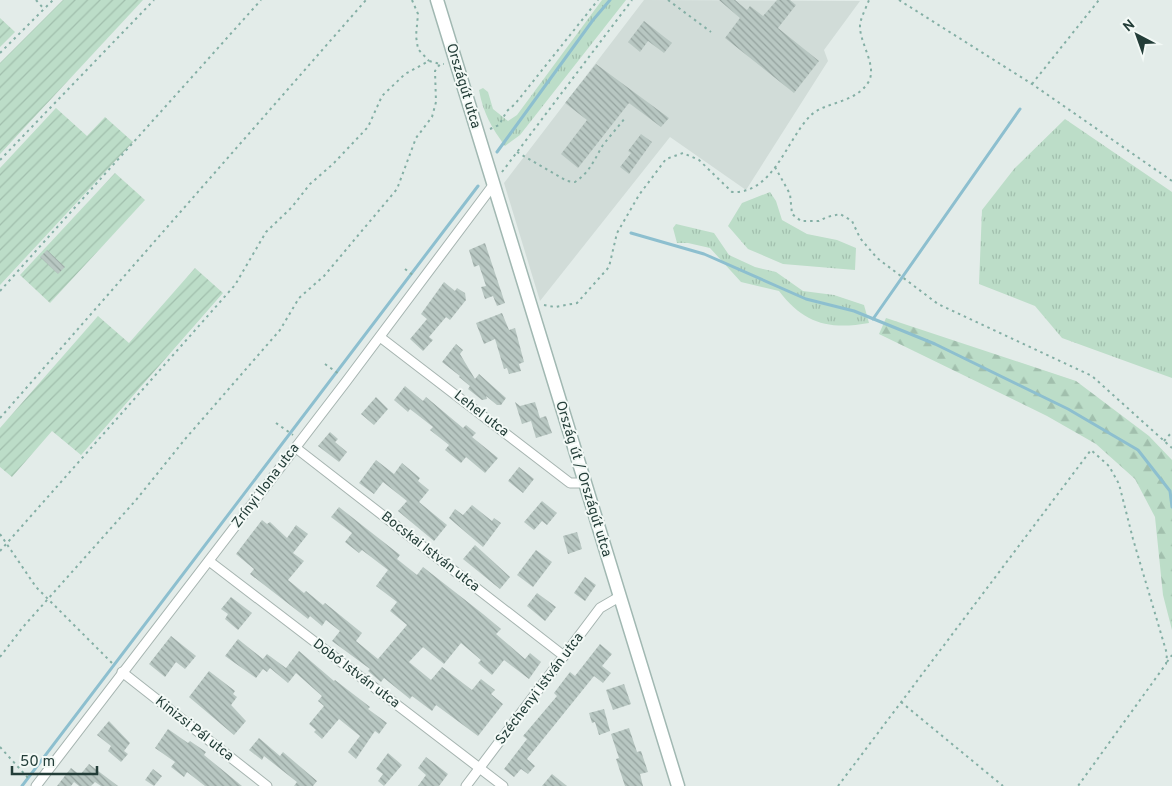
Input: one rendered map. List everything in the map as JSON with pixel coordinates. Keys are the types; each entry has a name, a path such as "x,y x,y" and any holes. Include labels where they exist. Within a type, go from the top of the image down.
{"main road":[{"name":"Országút utca","path":"437,0 490,171"},
{"name":"Ország út / Országút utca","path":"490,171 678,786"}],"street":[{"name":"Zrínyi Ilona utca","path":"34,784 296,448 494,184"},
{"name":"Lehel utca","path":"380,336 570,483 585,484"},
{"name":"Bocskai István utca","path":"296,448 564,656"},
{"name":"Dobó István utca","path":"209,561 503,786"},
{"name":"Széchenyi István utca","path":"466,786 600,608 619,597"},
{"name":"Kinizsi Pál utca","path":"122,672 267,786"}],"path":[{"path":"36,0 44,9"},
{"path":"0,53 53,0"},
{"path":"0,160 154,0"},
{"path":"0,291 260,0"},
{"path":"0,418 366,0"},
{"path":"412,0 418,14 416,36 418,49 429,61 440,64 456,62"},
{"path":"478,133 500,125 507,111 515,104 598,0"},
{"path":"494,184 632,0"},
{"path":"668,0 710,32"},
{"path":"531,303 555,307 576,303 609,267 617,233 639,195 666,159 683,154 699,160 732,192 744,192 764,181 811,114 851,97 863,88 870,79 869,60 861,38 860,24 869,0"},
{"path":"899,0 1032,84 1172,181"},
{"path":"1032,84 1098,0"},
{"path":"0,551 236,285 266,232 292,207 310,184 333,164 368,127 382,96 405,74 429,61"},
{"path":"0,657 48,598 136,500 186,438 280,330 299,298 324,276 397,189 416,138 432,117 436,102 435,71 440,64"},
{"path":"517,152 567,181 575,182 586,175 596,161 603,146 625,118"},
{"path":"774,166 790,194 792,214 801,221 819,221 840,214 852,220 860,238 877,258 938,304 1092,376 1172,448"},
{"path":"404,269 415,276"},
{"path":"325,364 340,375"},
{"path":"276,423 293,436"},
{"path":"1164,441 1172,432"},
{"path":"838,786 1091,450 1109,466 1119,484 1132,539 1167,654 1166,664"},
{"path":"0,534 36,587 122,672"},
{"path":"1078,786 1172,655"},
{"path":"901,702 1003,786"},
{"path":"0,747 34,784"}],"shaded area":[{"path":"644,0 860,1 824,50 828,61 746,190 670,137 540,301 504,183"}],"green space":[{"path":"63,0 143,0 0,154 0,63"},
{"path":"602,0 626,0 520,135 505,146 489,120 479,90 483,88 488,92 493,109 508,121 517,115"},
{"path":"0,18 15,32 0,47"},
{"path":"56,108 87,136 105,117 133,142 0,285 0,168"},
{"path":"1065,119 1172,192 1172,378 1062,338 1035,306 979,284 982,210 1014,169"},
{"path":"115,173 145,200 50,303 20,275"},
{"path":"770,192 776,201 782,220 807,234 837,240 856,248 855,270 783,264 748,249 728,226 742,203"},
{"path":"676,224 714,233 729,255 755,267 776,272 803,291 834,295 864,305 869,323 842,326 830,325 808,317 798,311 779,291 741,282 710,248 688,243 677,243 673,228"},
{"path":"195,268 223,293 81,455 52,431 12,477 0,467 0,428 98,316 129,343"},
{"path":"886,318 1076,381 1149,436 1172,460 1172,630 1163,595 1155,517 1135,479 1096,444 1047,416 879,334"}],"building":[{"path":"719,0 735,0 747,10 750,6 763,16 777,0 790,0 796,5 778,28 819,61 794,93 725,38 740,18"},
{"path":"644,21 672,43 664,53 648,41 640,52 628,42"},
{"path":"596,64 669,118 661,127 629,103 578,168 561,154 587,120 565,103"},
{"path":"641,134 652,142 629,174 620,167 631,153 628,151"},
{"path":"485,243 505,303 497,306 493,296 485,299 481,287 486,286 479,265 474,267 469,250"},
{"path":"47,250 65,267 58,274 40,257"},
{"path":"444,282 455,291 457,288 465,293 466,300 450,320 446,317 429,337 433,340 423,351 410,339 427,319 421,314"},
{"path":"502,313 509,330 515,328 524,362 519,364 521,371 509,374 507,368 504,369 495,339 484,344 476,323"},
{"path":"456,344 463,350 460,354 475,379 479,374 506,398 501,405 497,405 486,396 487,399 482,400 468,389 470,386 460,376 442,362"},
{"path":"405,386 423,401 426,397 463,428 466,425 476,433 472,437 498,458 485,473 466,457 461,463 445,450 449,445 430,430 433,427 410,409 408,412 394,400"},
{"path":"376,397 388,409 374,425 361,414"},
{"path":"515,402 520,406 535,402 540,418 546,416 552,433 536,438 531,421 522,424"},
{"path":"330,432 338,439 335,442 347,452 339,462 318,446"},
{"path":"376,460 394,474 402,463 420,478 418,481 429,490 419,502 447,525 434,541 398,511 407,501 383,482 374,494 359,483"},
{"path":"519,467 534,479 523,493 508,481"},
{"path":"542,501 557,513 547,525 542,521 534,530 524,522"},
{"path":"472,505 492,521 494,518 501,523 483,547 449,518 455,509 463,515"},
{"path":"339,507 400,555 397,559 417,575 423,567 483,614 501,629 496,634 525,659 530,653 541,662 529,679 504,660 492,675 478,663 481,660 461,643 444,664 423,647 409,662 431,680 442,667 472,690 481,679 495,690 491,694 503,704 478,736 436,705 432,711 412,696 410,699 384,678 381,682 368,671 370,669 332,641 340,631 326,620 322,626 310,616 308,619 250,574 254,569 236,554 262,520 267,524 270,522 287,538 296,525 308,534 293,553 304,561 288,580 304,593 306,591 323,605 325,603 362,633 356,641 378,659 407,625 390,611 397,602 376,586 388,570 362,550 359,553 345,542 352,533 331,517"},
{"path":"577,532 582,549 568,554 563,536"},
{"path":"475,545 510,577 500,589 463,559"},
{"path":"536,550 552,562 533,587 517,575"},
{"path":"585,577 596,585 585,601 574,593"},
{"path":"537,593 556,607 545,621 527,606"},
{"path":"231,597 252,613 238,630 225,619 228,614 221,609"},
{"path":"171,636 196,656 185,669 176,662 165,677 149,664"},
{"path":"238,639 263,659 267,654 286,668 299,651 334,681 370,707 368,709 387,723 379,734 375,731 356,759 348,752 360,736 339,719 322,739 314,732 316,730 309,724 324,706 318,701 322,696 296,673 288,683 270,668 267,672 263,669 256,678 225,656"},
{"path":"600,644 612,654 602,666 611,673 603,683 594,676 527,759 535,766 528,774 521,769 514,777 504,769 527,739 523,736 557,696 554,693 570,672 575,676"},
{"path":"209,671 235,691 233,694 237,697 231,705 246,721 234,735 189,697"},
{"path":"624,684 631,704 613,710 606,690"},
{"path":"604,709 610,731 599,735 595,722 592,723 589,713"},
{"path":"109,721 130,743 124,751 128,754 121,762 108,751 111,746 97,735"},
{"path":"629,728 637,752 641,751 648,772 640,774 643,786 625,786 616,759 619,758 611,734"},
{"path":"168,729 188,743 190,741 206,752 204,755 242,786 205,786 187,772 184,777 171,767 175,762 155,748"},
{"path":"259,738 280,756 283,752 317,781 313,786 294,786 297,782 264,756 262,760 249,750"},
{"path":"388,753 402,765 384,786 378,781 383,774 376,769"},
{"path":"426,757 448,774 439,786 418,786 426,775 418,768"},
{"path":"89,764 118,786 101,786 95,782 91,786 79,786 74,782 71,786 57,786 71,768 80,775"},
{"path":"153,769 162,776 154,786 145,780"},
{"path":"552,774 567,786 542,786"}],"waterway":[{"path":"497,152 593,20 610,0"},
{"path":"873,319 1020,109"},
{"path":"22,786 478,186"},
{"path":"631,233 704,254 806,299 854,311 935,344 1068,409 1138,450 1170,491 1172,507"}]}
